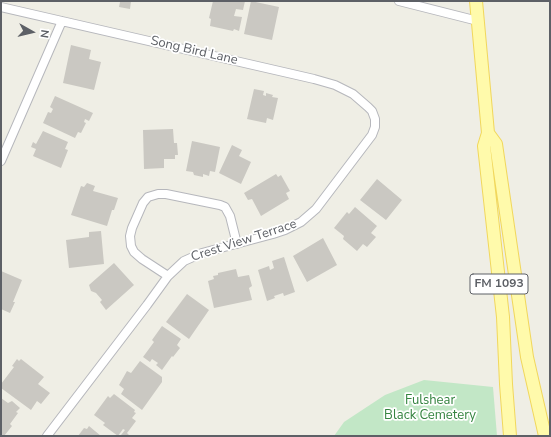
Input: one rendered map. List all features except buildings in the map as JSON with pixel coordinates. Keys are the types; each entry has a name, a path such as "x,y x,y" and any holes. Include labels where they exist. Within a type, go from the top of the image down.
{"main road":[{"name":"FM 1093","path":"476,1 488,133 484,146 503,317 510,436"},
{"path":"488,133 496,144 528,357 545,436"}],"street":[{"path":"399,1 478,21"},
{"name":"Song Bird Lane","path":"1,7 335,85 353,94 372,111 375,119"},
{"path":"1,162 62,21"},
{"name":"Crest View Terrace","path":"47,436 168,276 184,261 202,253 286,230 301,222 316,209 372,135 375,119"},
{"path":"168,276 142,259 131,246 130,236 132,228 143,203 148,196 166,194 225,207 230,216 238,244"}],"green space":[{"name":"Fulshear Black Cemetery","path":"424,380 493,387 497,436 334,436 344,422 385,395"}]}
